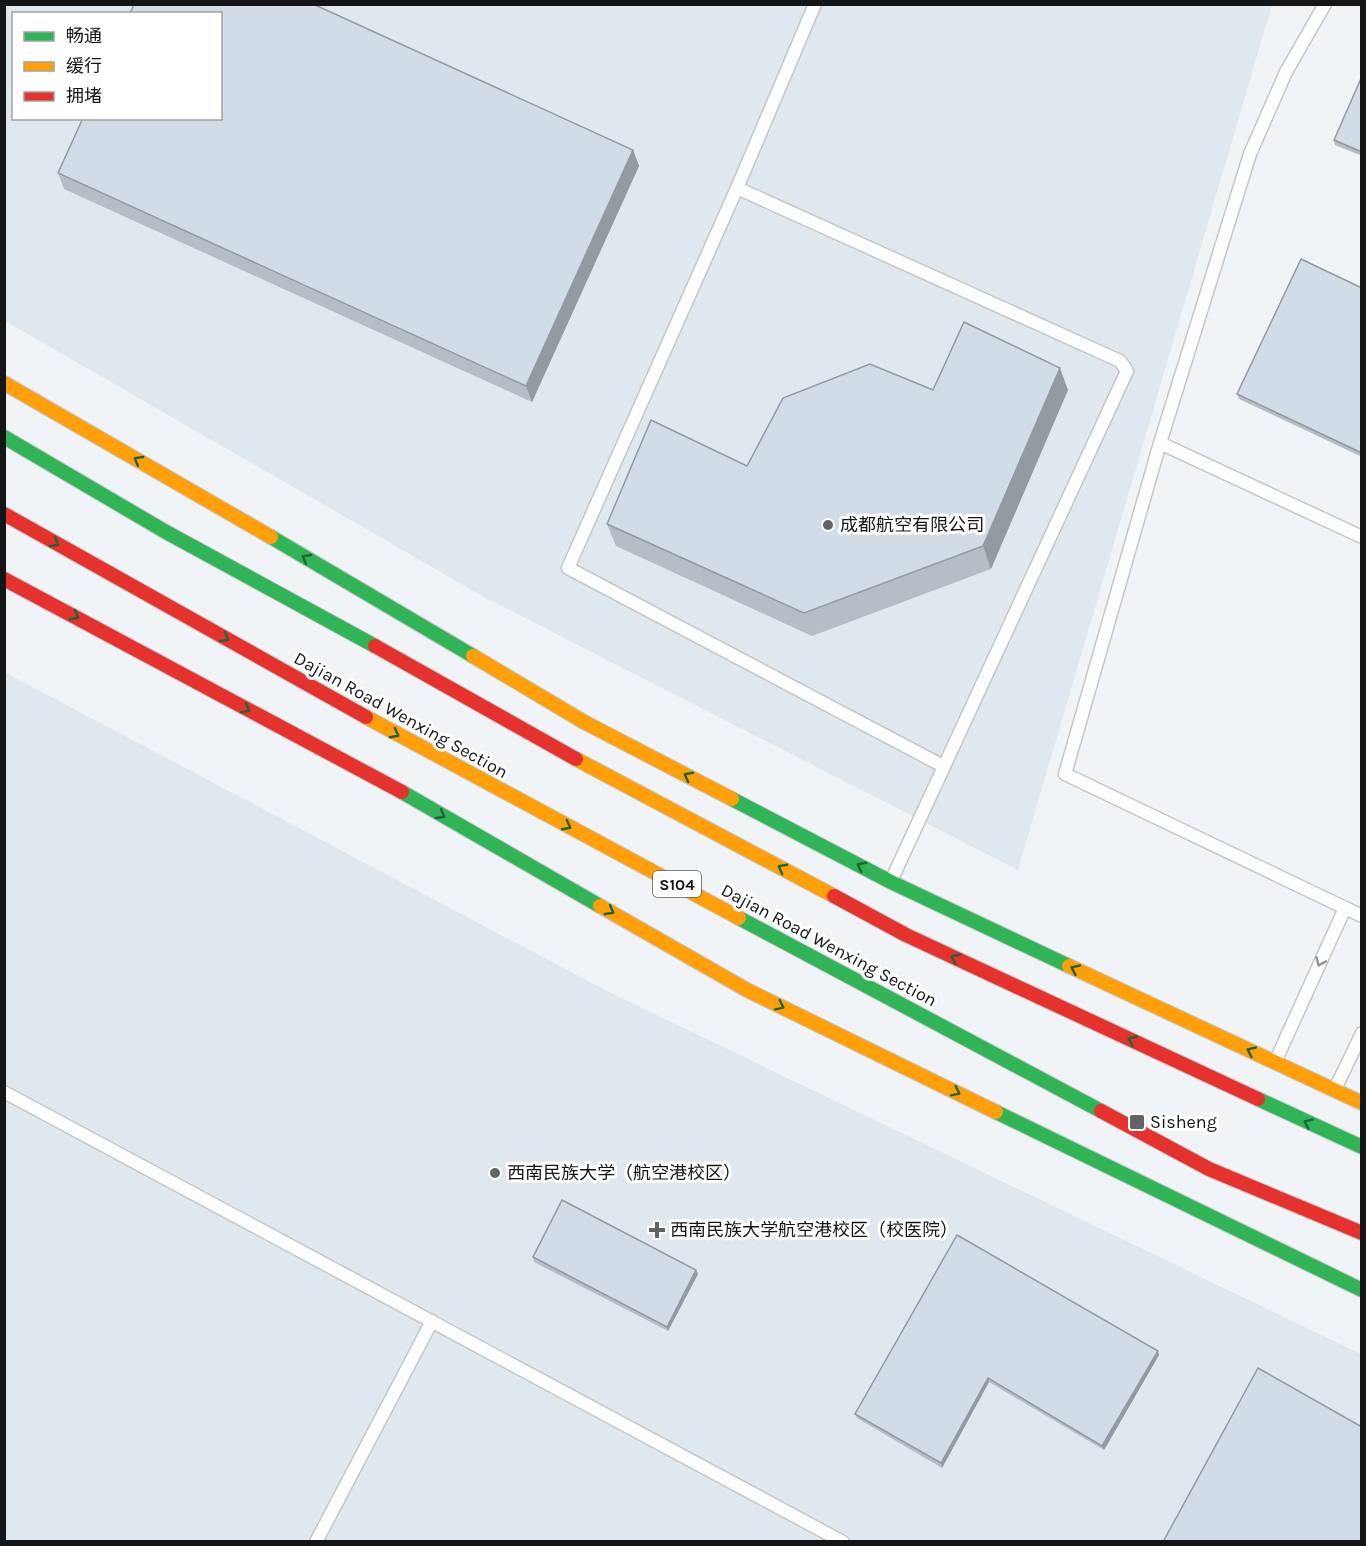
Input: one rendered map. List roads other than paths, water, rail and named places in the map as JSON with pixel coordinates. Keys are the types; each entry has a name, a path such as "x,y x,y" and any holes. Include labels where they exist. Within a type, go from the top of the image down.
{"street":[{"path":"4,383 357,587 584,722 891,882 1362,1103"},
{"path":"4,437 166,532 532,735 906,935 1362,1147"},
{"name":"Dajian Road Wenxing Section","path":"4,514 390,731 1209,1169 1362,1233"},
{"path":"4,579 390,786 747,990 1362,1290"}],"lane":[{"path":"815,4 737,188 568,568 944,766"},
{"path":"1325,4 1286,72 1250,154 1160,443 1065,774 1362,916"},
{"path":"737,188 1120,361 1127,371 891,882"},
{"path":"1160,443 1362,537"},
{"path":"1275,1062 1344,908"},
{"path":"1334,1090 1362,1033"},
{"path":"4,1092 843,1542"},
{"path":"316,1542 432,1321"}],"place":[{"name":"成都航空有限公司","path":"828,525"},
{"name":"Sisheng","path":"1137,1122"},
{"name":"西南民族大学（航空港校区）","path":"495,1173"},
{"name":"西南民族大学航空港校区（校医院）","path":"657,1230"}]}
